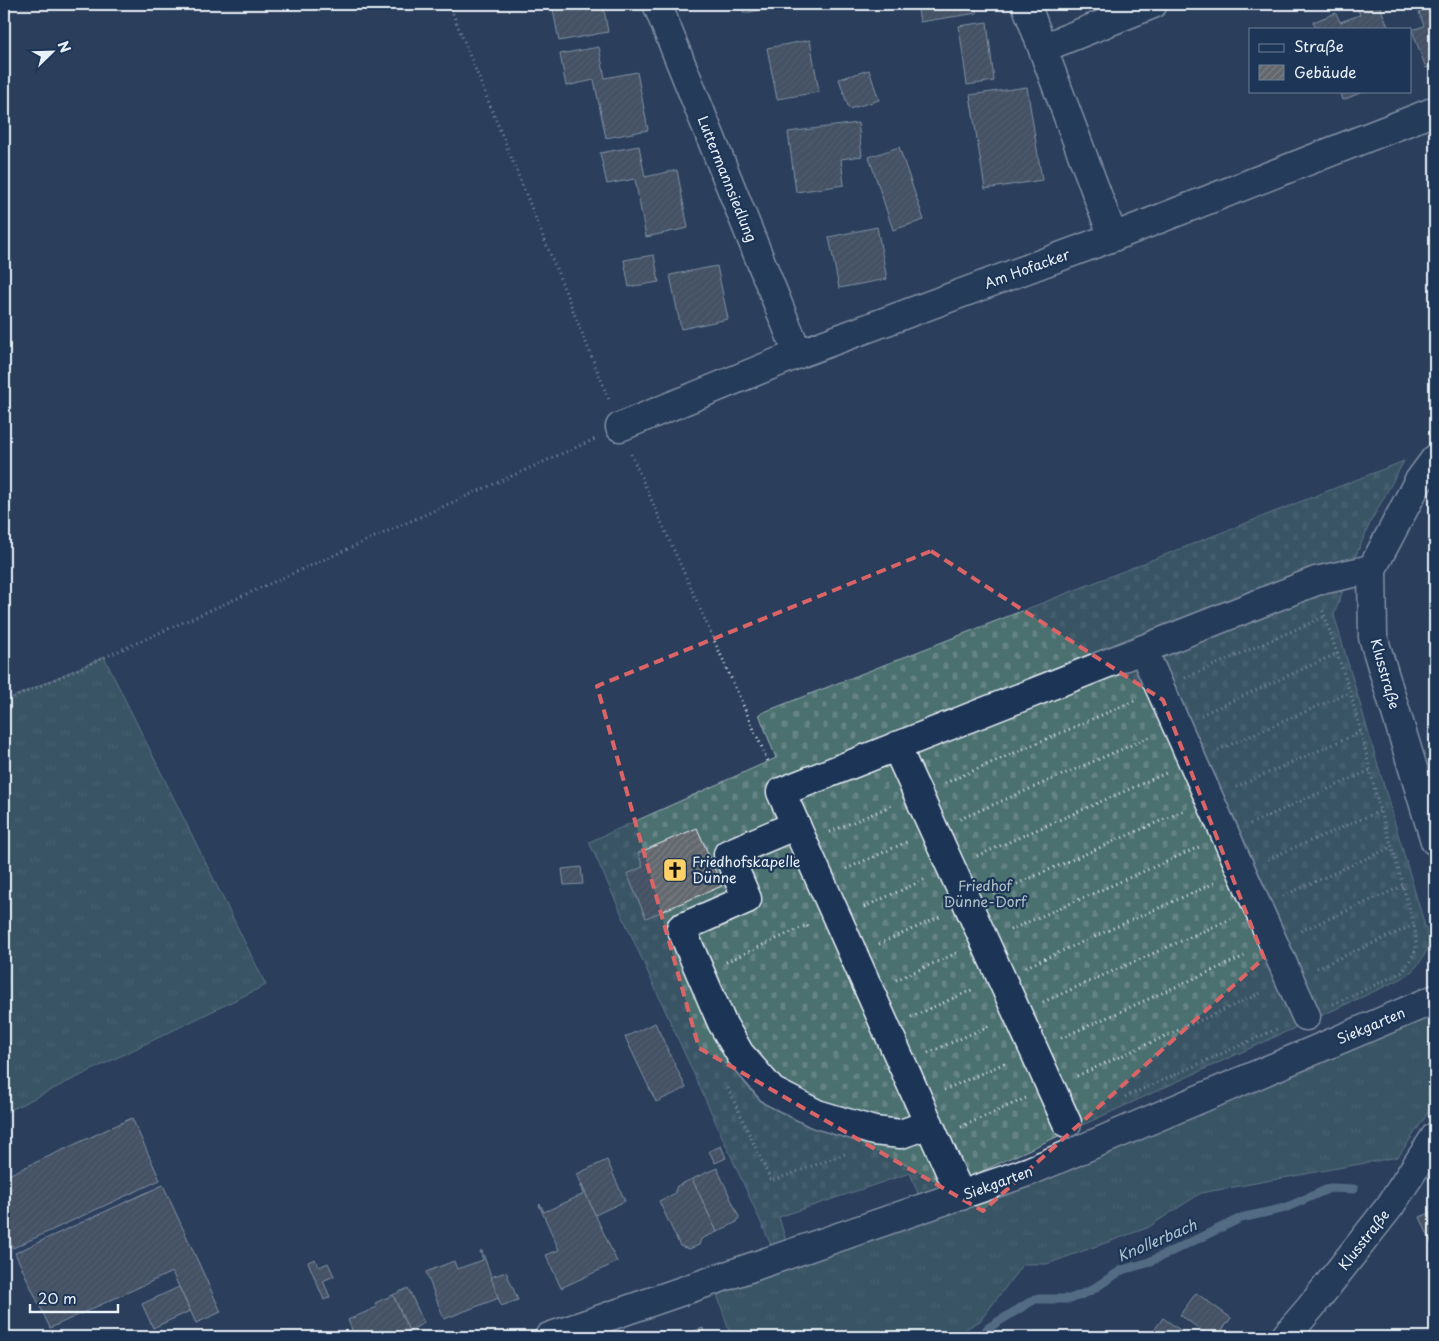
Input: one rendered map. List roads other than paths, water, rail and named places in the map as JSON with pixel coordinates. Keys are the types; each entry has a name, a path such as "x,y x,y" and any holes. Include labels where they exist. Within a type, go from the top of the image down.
{"street":[{"name":"Luttermannsiedlung","path":"657,4 798,354"},
{"path":"1026,4 1112,237"},
{"path":"1043,48 1154,4"},
{"name":"Am Hofacker","path":"620,427 798,354 1112,237 1435,111"},
{"name":"Klusstraße","path":"1435,459 1418,482 1372,569 1373,637 1435,841"},
{"path":"961,1196 780,792 1316,581 1372,569"},
{"path":"1142,650 1306,1016"},
{"path":"896,746 1067,1123"},
{"path":"799,834 728,854 747,899 681,928 722,1023 740,1054 772,1091 816,1114 874,1131 901,1134 928,1121"},
{"name":"Siekgarten","path":"549,1337 1030,1171 1435,999"},
{"name":"Klusstraße","path":"1285,1337 1390,1206 1435,1137"}],"waterway":[{"name":"Knollerbach","path":"982,1337 988,1328 1035,1299 1070,1299 1090,1291 1122,1270 1147,1263 1241,1218 1285,1208 1330,1188 1354,1189"}],"place":[{"name":"Friedhofskapelle Dünne","path":"675,870"}],"park label":[{"name":"Friedhof Dünne-Dorf","path":"985,894"}]}
